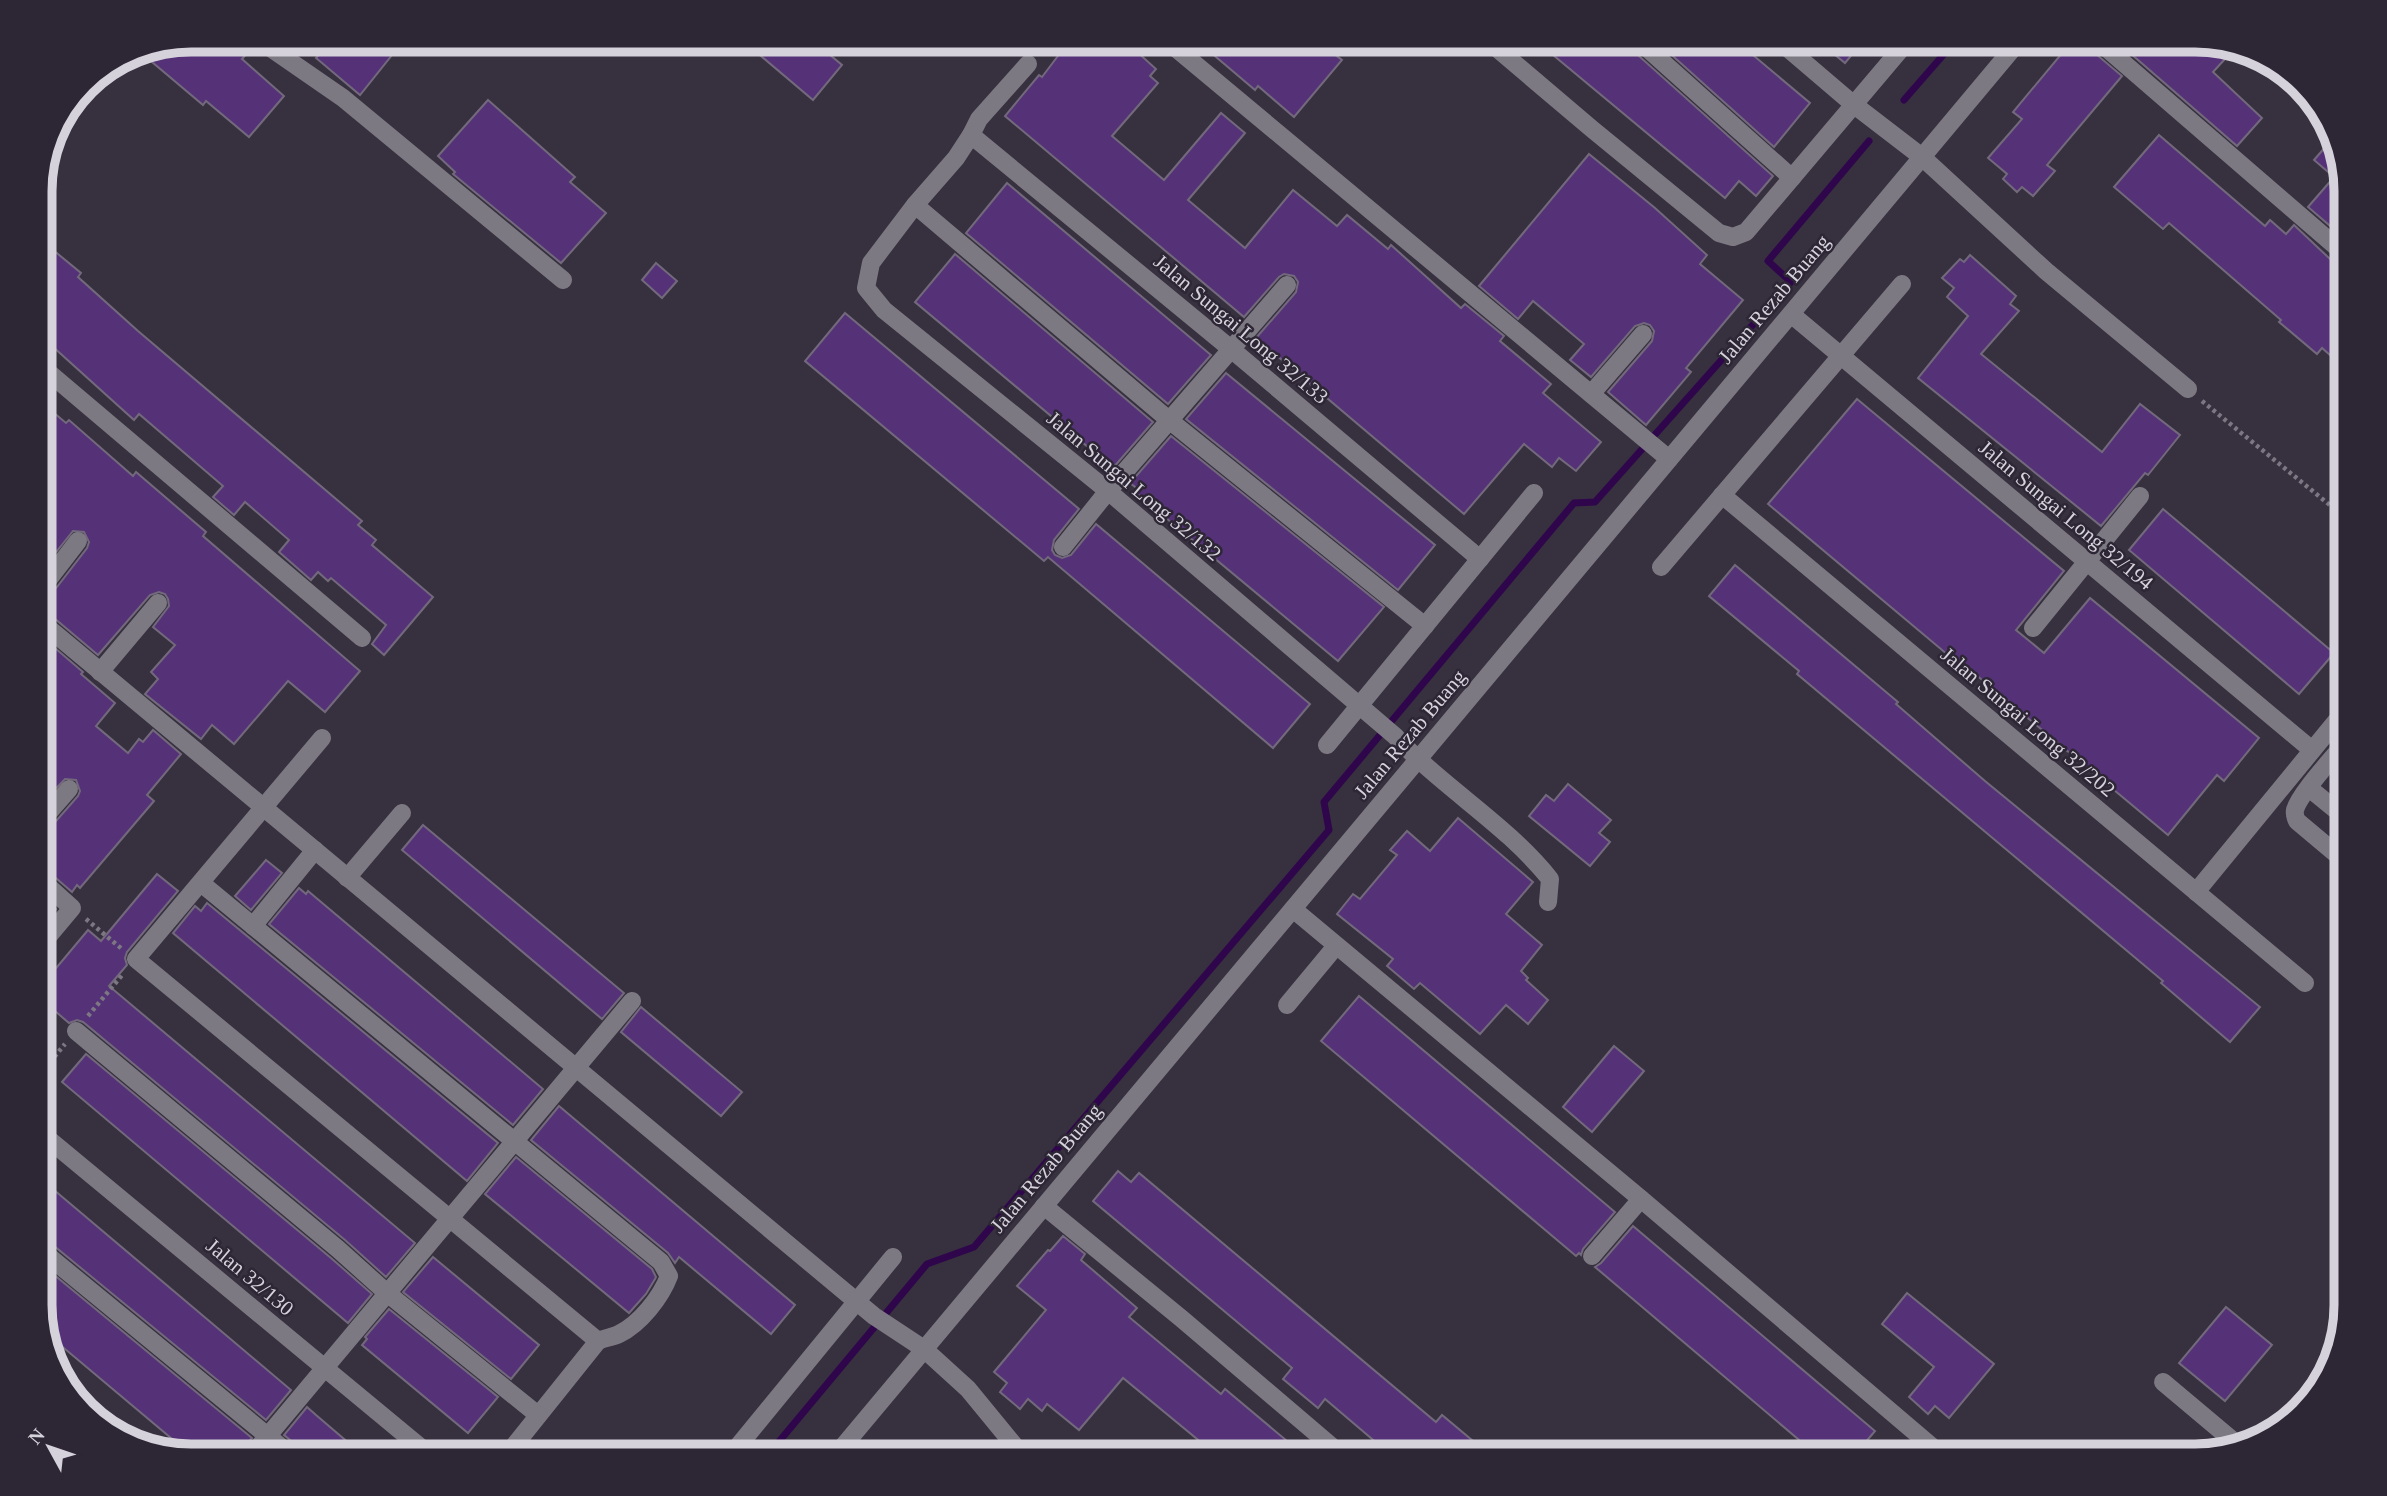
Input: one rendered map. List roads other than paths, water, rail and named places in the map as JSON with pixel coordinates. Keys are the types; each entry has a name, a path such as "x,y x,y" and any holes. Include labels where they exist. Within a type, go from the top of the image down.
{"street":[{"path":"276,52 342,98 563,280"},
{"path":"1180,52 1670,459"},
{"path":"1501,52 1719,233 1733,237 1746,232 1898,52"},
{"path":"1651,52 1792,178"},
{"path":"1791,52 1922,157 2046,271 2188,389"},
{"name":"Jalan Rezab Buang","path":"845,1444 2010,52"},
{"path":"2112,52 2334,245"},
{"path":"1028,64 979,119 956,158 915,205 1169,420 1425,626"},
{"name":"Jalan Sungai Long 32/133","path":"971,135 1480,559"},
{"name":"Jalan Sungai Long 32/132","path":"915,205 871,263 866,288 884,310 1108,491 1395,736 1418,761 1533,858 1550,879 1548,902"},
{"path":"1661,567 1902,284"},
{"path":"1063,547 1108,491 1287,285"},
{"name":"Jalan Sungai Long 32/194","path":"1791,314 2312,750"},
{"path":"1591,394 1643,334"},
{"path":"53,376 362,638"},
{"path":"1327,745 1534,493"},
{"name":"Jalan Sungai Long 32/202","path":"1722,495 2305,983"},
{"path":"2033,628 2140,496"},
{"path":"53,573 78,541"},
{"path":"100,672 159,603"},
{"path":"53,632 874,1316 924,1349 968,1390 1013,1444"},
{"path":"2196,892 2334,723"},
{"path":"2329,729 2334,733"},
{"path":"322,738 136,960 598,1341"},
{"path":"2334,758 2295,808 2297,821 2334,852"},
{"path":"2309,788 2334,808"},
{"path":"53,807 69,789"},
{"path":"347,878 402,813"},
{"path":"253,926 315,850"},
{"path":"201,883 661,1262 669,1276 664,1289 635,1323 619,1334 598,1341 516,1444"},
{"path":"53,891 72,908 53,931"},
{"path":"1293,909 1641,1199 1929,1444"},
{"path":"1287,1005 1336,946"},
{"path":"261,1444 632,1001"},
{"path":"76,1031 387,1293 538,1416"},
{"name":"Jalan 32/130","path":"53,1143 417,1444"},
{"path":"1592,1256 1641,1199"},
{"path":"1044,1206 1329,1444"},
{"path":"740,1444 893,1256"},
{"path":"53,1260 278,1444"},
{"path":"2163,1382 2231,1439"}],"waterway":[{"path":"1904,100 1946,52"},
{"path":"777,1444 927,1264 974,1247 1329,830 1324,802 1574,503 1595,502 1791,282 1768,261 1869,141"}]}
